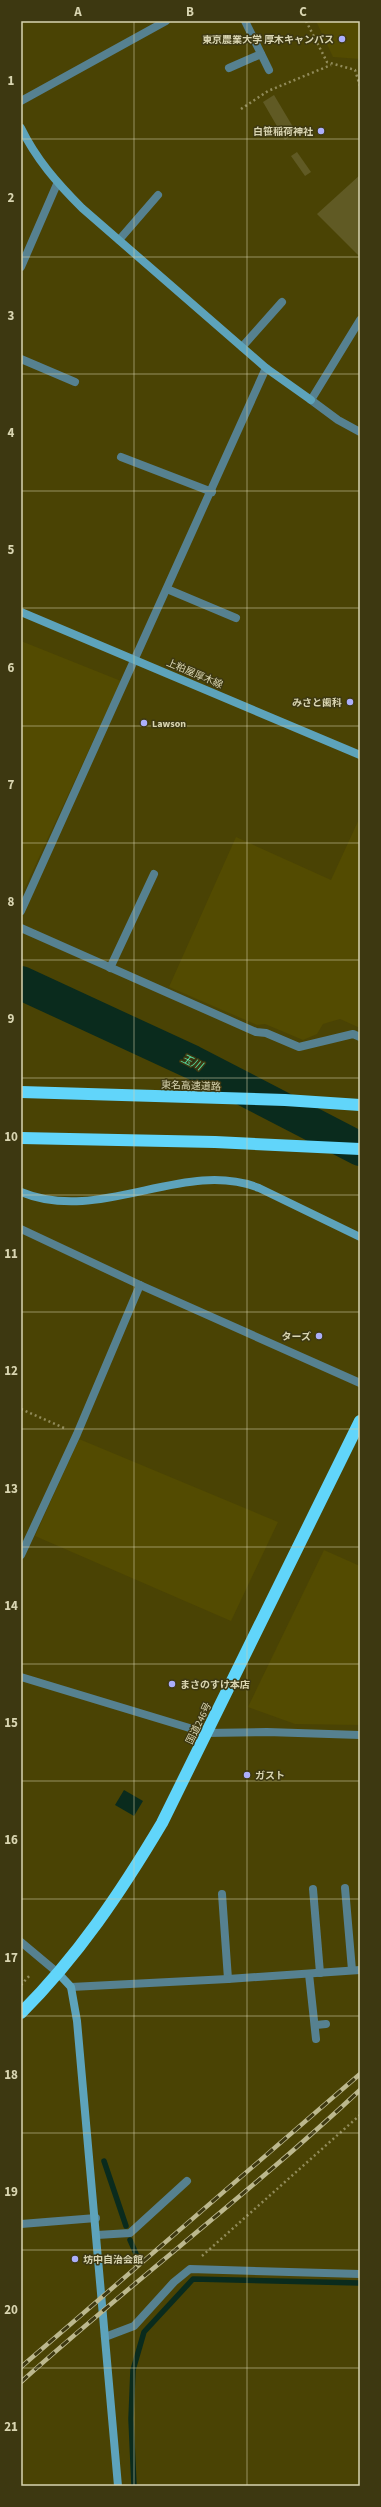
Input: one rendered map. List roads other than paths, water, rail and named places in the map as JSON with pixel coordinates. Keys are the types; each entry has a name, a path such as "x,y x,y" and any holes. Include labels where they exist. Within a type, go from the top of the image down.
{"highway":[{"name":"東名高速道路","path":"21,1092 277,1100 360,1105"},
{"path":"21,1138 215,1142 360,1149"},
{"name":"国道246号","path":"21,2013 58,1974 91,1934 124,1886 162,1823 360,1421"}],"street":[{"path":"21,101 166,21"},
{"path":"245,21 270,70"},
{"path":"229,68 261,54"},
{"path":"21,128 30,146 57,184 119,240 266,368 338,420 360,432"},
{"path":"22,264 57,184"},
{"path":"119,240 158,195"},
{"path":"242,347 282,302"},
{"path":"311,400 360,320"},
{"path":"21,359 75,382"},
{"path":"21,911 135,658 212,492 266,368"},
{"path":"121,457 212,492"},
{"path":"167,589 236,618"},
{"name":"上粕屋厚木線","path":"21,612 135,658 360,755"},
{"path":"110,968 154,874"},
{"path":"21,928 256,1032 266,1033 299,1047 353,1034 360,1037"},
{"path":"21,1192 35,1198 89,1201 126,1196 203,1180 227,1179 243,1181 360,1237"},
{"path":"21,1229 140,1285 360,1383"},
{"path":"21,1556 77,1434 140,1285"},
{"path":"21,1677 206,1733 267,1732 360,1735"},
{"path":"71,1987 228,1979 356,1970 345,1888"},
{"path":"313,1889 320,1973"},
{"path":"222,1894 228,1979"},
{"path":"21,1942 71,1987 77,2021 96,2218 118,2486"},
{"path":"309,1974 316,2025 316,2039"},
{"path":"316,2025 326,2024"},
{"path":"97,2235 130,2233 187,2181"},
{"path":"21,2224 96,2218"},
{"path":"105,2337 134,2326 174,2282 190,2269 360,2274"}],"waterway":[{"name":"玉川","path":"21,983 192,1062 360,1149"},
{"path":"104,2161 126,2226"},
{"path":"130,2240 137,2256"},
{"path":"134,2486 131,2419 133,2370 144,2332 193,2279 360,2283"}],"railway":[{"path":"21,2367 360,2074"},
{"path":"21,2382 105,2309 277,2165 360,2090"}],"place":[{"name":"東京農業大学 厚木キャンパス","path":"342,39"},
{"name":"白笹稲荷神社","path":"321,131"},
{"name":"みさと歯科","path":"350,702"},
{"name":"Lawson","path":"144,723"},
{"name":"ターズ","path":"319,1336"},
{"name":"まさのすけ本店","path":"172,1684"},
{"name":"ガスト","path":"247,1775"},
{"name":"坊中自治会館","path":"75,2259"}]}
